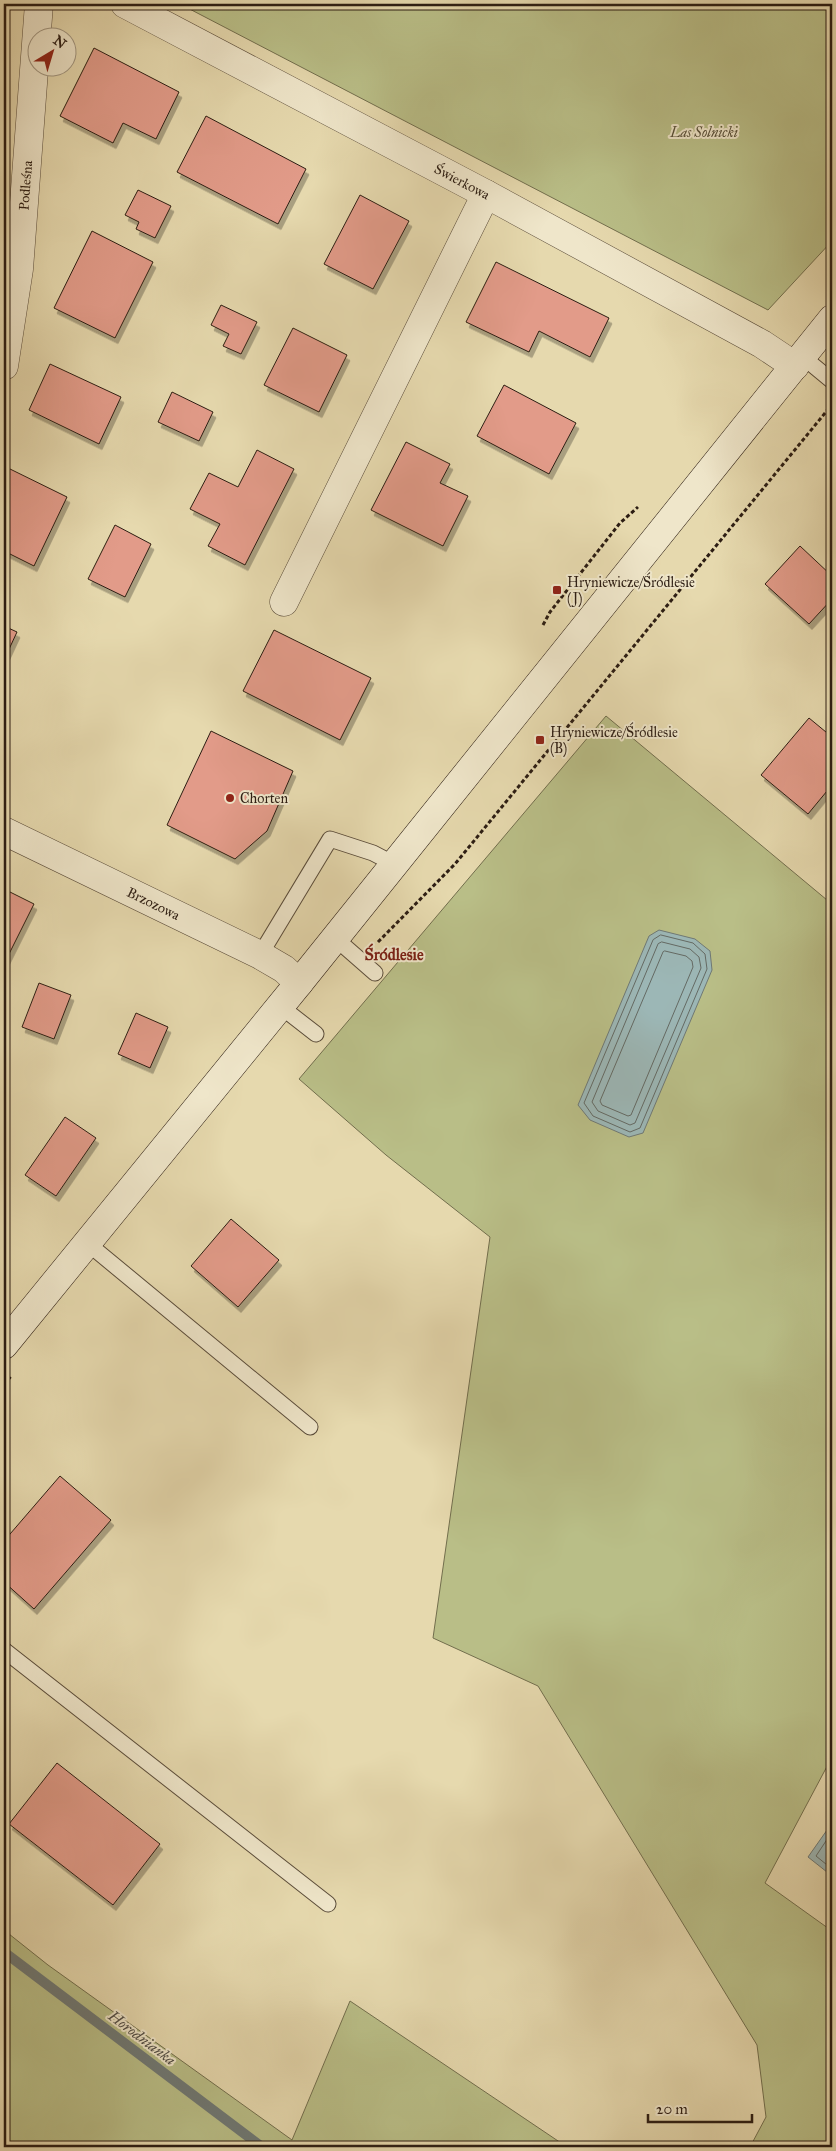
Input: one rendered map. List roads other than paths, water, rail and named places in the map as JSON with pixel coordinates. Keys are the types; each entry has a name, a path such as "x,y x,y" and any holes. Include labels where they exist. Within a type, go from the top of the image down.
{"street":[{"name":"Podleśna","path":"4,366 19,269 39,4"},
{"name":"Świerkowa","path":"125,4 486,194 762,344 799,362"},
{"path":"284,602 486,194"},
{"path":"4,1345 86,1242 299,983 832,319"},
{"name":"Brzozowa","path":"4,831 260,955 284,969 299,983"}],"lane":[{"path":"799,362 832,381"},
{"path":"260,955 330,839 373,852 394,864"},
{"path":"335,938 375,973"},
{"path":"280,1006 316,1034"},
{"path":"86,1242 310,1427"},
{"path":"4,1650 328,1904"}],"water":[{"path":"659,930 695,939 710,951 712,970 643,1133 629,1137 590,1120 578,1105 649,936"},
{"path":"832,1823 832,1876 808,1857"}],"waterway":[{"name":"Horodnianka","path":"4,1952 262,2147"}],"place":[{"name":"Hryniewicze/Śródlesie (J)","path":"557,590"},
{"name":"Hryniewicze/Śródlesie (B)","path":"540,740"},
{"name":"Chorten","path":"230,798"}],"district":[{"name":"Śródlesie","path":"394,954"}],"park label":[{"name":"Las Solnicki","path":"704,132"}]}
